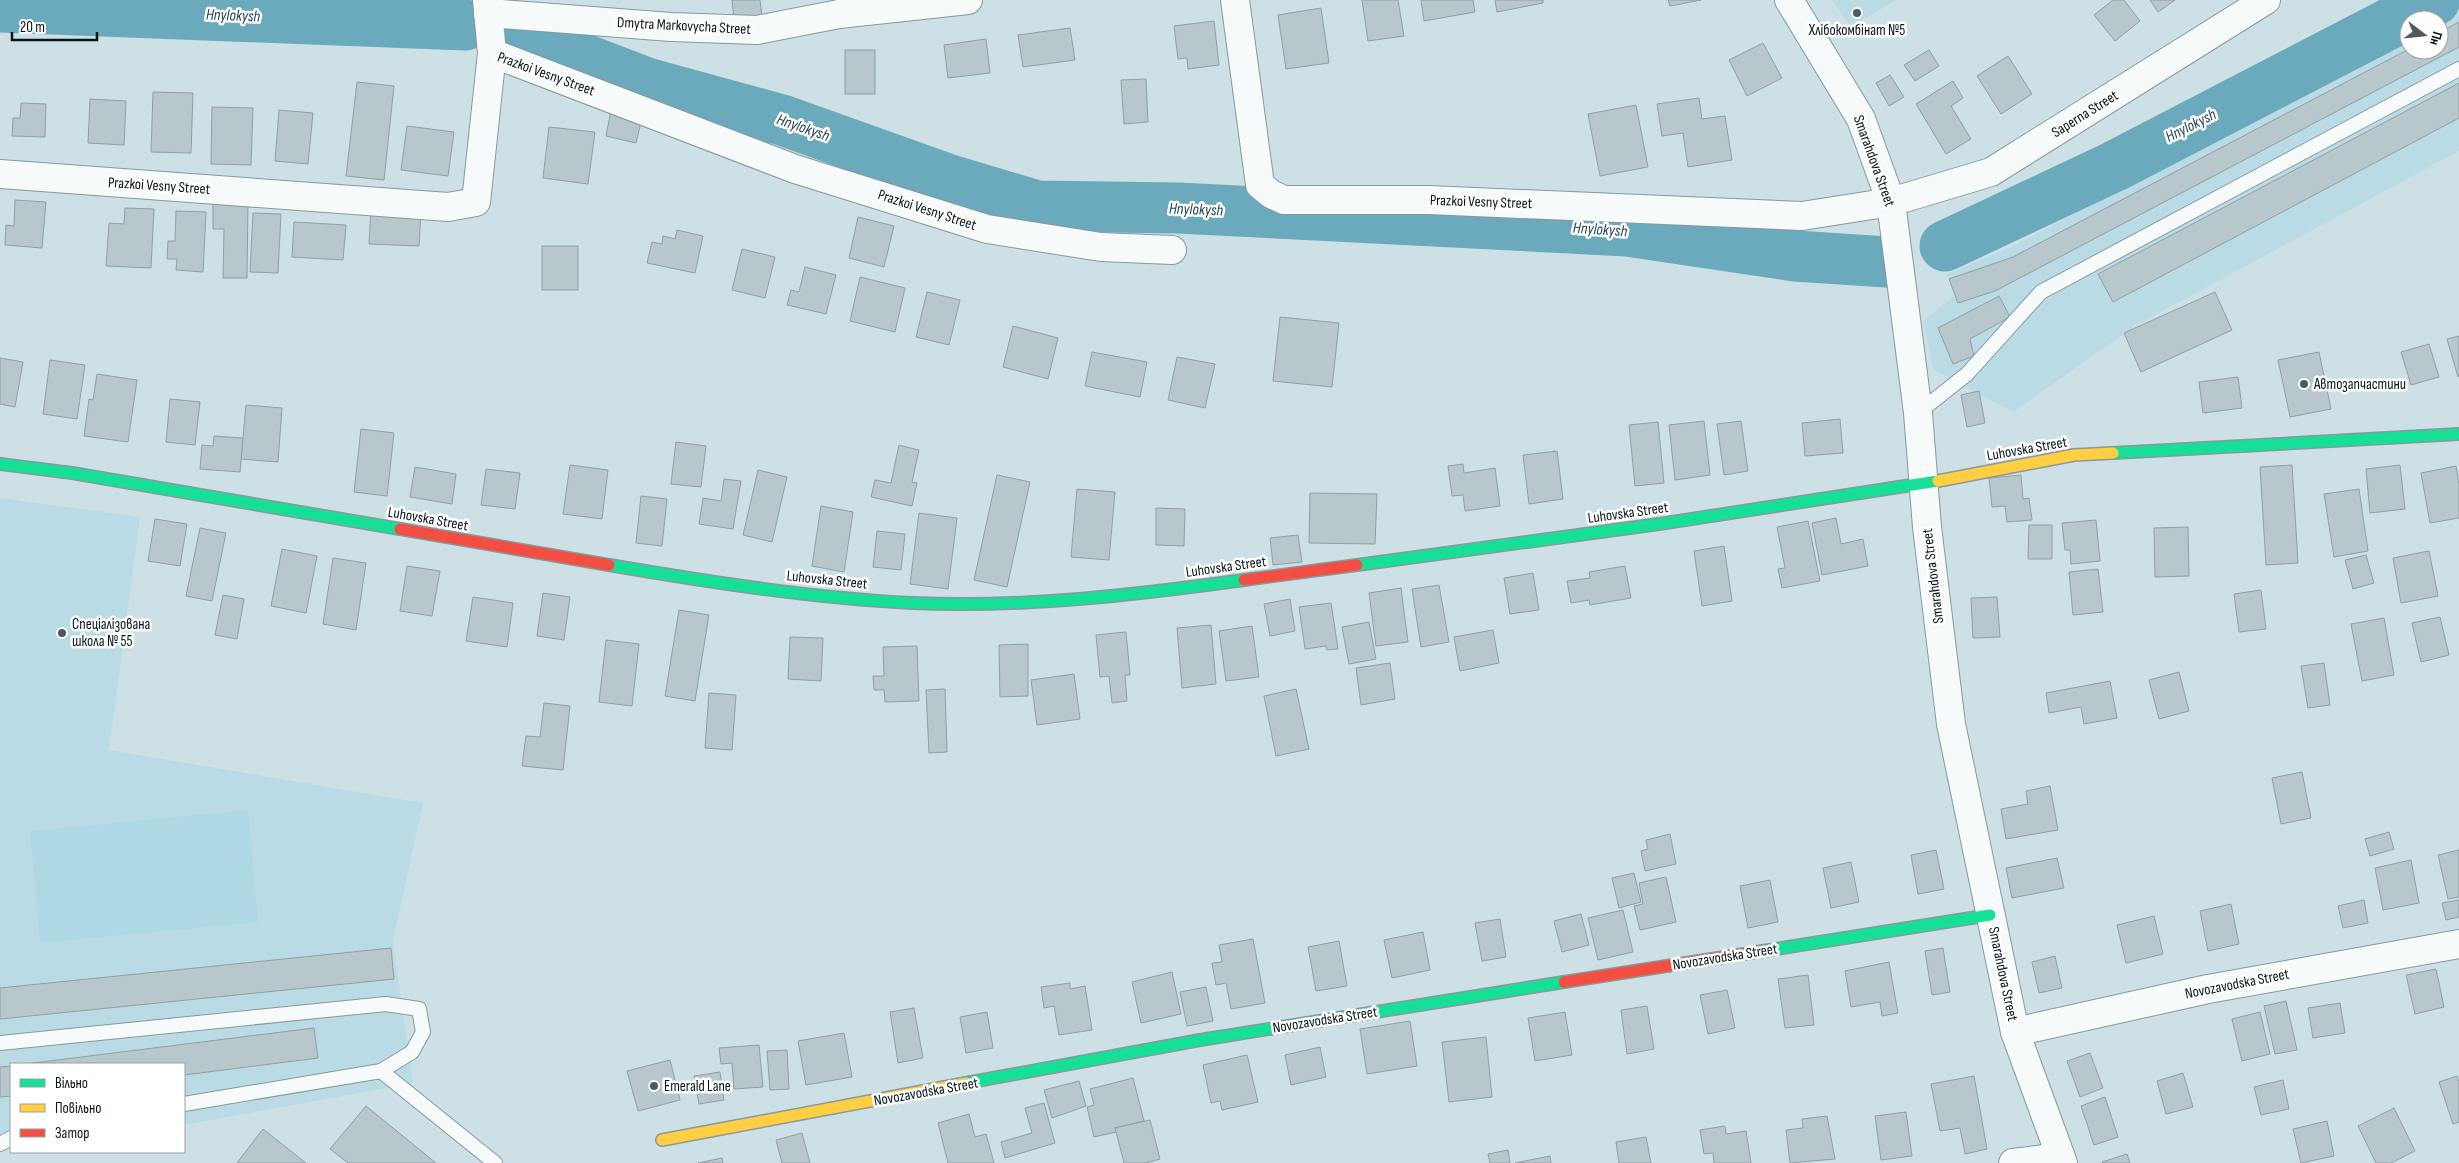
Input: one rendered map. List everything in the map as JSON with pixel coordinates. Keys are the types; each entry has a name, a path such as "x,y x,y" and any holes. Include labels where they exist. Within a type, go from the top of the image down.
{"street":[{"name":"Dmytra Markovycha Street","path":"488,7 671,27 757,30 839,14 968,0"},
{"name":"Prazkoi Vesny Street","path":"1235,0 1260,185 1271,194 1284,200 1429,200 1802,216 1891,202"},
{"name":"Smarahdova Street","path":"1789,0 1861,119 1891,202 1918,413 1927,527 1951,724 2015,1032 2061,1160"},
{"name":"Saperna Street","path":"1891,202 1991,172 2266,0"},
{"path":"488,7 492,53"},
{"name":"Prazkoi Vesny Street","path":"0,174 448,208 476,202 492,53 796,169 987,229 1101,247 1172,250"},
{"name":"Luhovska Street","path":"0,464 72,473 674,576 757,588 912,603 987,604 1122,597 1658,524 1924,484 2074,455 2459,434"},
{"name":"Novozavodska Street","path":"662,1140 1200,1040 1990,915"},
{"name":"Novozavodska Street","path":"2015,1032 2208,989 2459,944"},
{"path":"2013,1163 2061,1160"}],"lane":[{"path":"1918,413 1967,374 2042,292 2459,69"},
{"path":"0,1043 386,1004 419,1009 423,1032 412,1052 381,1071 185,1104"},
{"path":"381,1071 495,1163"}],"shaded area":[{"name":"Хлібокомбінат №5","path":"1832,0 1896,0 1851,27"},
{"path":"2459,14 2459,151 2138,324 2013,412 1934,370 1923,321 1959,292 1946,275 2011,247 2399,45 2399,60 2449,60 2449,19"},
{"name":"Спеціалізована школа № 55","path":"0,498 140,517 109,750 423,803 393,941 413,1083 185,1125 185,1063 10,1063 10,1146 0,1146"},
{"path":"248,810 258,922 40,943 30,831"}],"building":[{"path":"732,0 760,0 762,16 734,19"},
{"path":"1362,0 1398,0 1404,36 1368,41"},
{"path":"1421,0 1473,0 1475,12 1424,21"},
{"path":"1495,0 1543,0 1543,3 1497,12"},
{"path":"1668,0 1701,0 1670,6"},
{"path":"2113,0 2124,0 2140,21 2115,41 2094,15"},
{"path":"2150,0 2175,0 2158,12"},
{"path":"1321,8 1329,63 1286,69 1278,15"},
{"path":"1214,21 1219,65 1188,69 1187,58 1178,59 1174,26"},
{"path":"2459,22 2459,47 2449,52 2449,28"},
{"path":"1070,28 1075,60 1023,67 1018,35"},
{"path":"986,39 990,73 948,78 944,45"},
{"path":"1763,43 1782,78 1747,96 1729,60"},
{"path":"845,50 875,50 875,94 845,94"},
{"path":"1929,50 1939,66 1915,81 1904,65"},
{"path":"2399,54 2399,60 2434,60 1995,291 1958,303 1949,279 2013,257"},
{"path":"2008,56 2032,94 2001,114 1977,76"},
{"path":"1890,75 1904,97 1889,106 1876,83"},
{"path":"1146,79 1148,122 1124,124 1121,80"},
{"path":"1953,81 1963,98 1951,106 1971,139 1946,154 1916,104"},
{"path":"357,82 394,86 384,180 346,176"},
{"path":"2459,83 2459,118 2113,302 2098,274"},
{"path":"153,92 193,93 191,153 151,152"},
{"path":"1699,98 1702,119 1725,116 1732,160 1688,167 1683,133 1662,136 1657,104"},
{"path":"90,99 126,101 124,145 88,143"},
{"path":"21,103 46,104 45,137 12,136 13,118 20,118"},
{"path":"1636,105 1648,167 1600,176 1588,114"},
{"path":"212,107 253,108 251,165 211,164"},
{"path":"279,110 313,113 308,164 275,161"},
{"path":"611,110 642,118 636,143 606,136"},
{"path":"407,126 454,132 448,176 401,170"},
{"path":"549,127 595,132 588,184 543,178"},
{"path":"213,198 248,202 247,278 223,278 224,229 213,229"},
{"path":"15,200 46,202 42,248 5,245 6,225 14,226"},
{"path":"125,208 154,209 151,268 106,266 109,223 124,224"},
{"path":"371,209 421,212 419,246 369,244"},
{"path":"176,211 206,212 203,272 176,270 177,259 167,259 168,241 175,241"},
{"path":"253,213 281,214 278,273 250,272"},
{"path":"858,217 894,226 884,267 849,258"},
{"path":"294,222 346,225 343,260 292,257"},
{"path":"677,230 703,236 695,273 647,263 652,242 662,244 663,236 675,239"},
{"path":"542,246 578,246 578,290 542,290"},
{"path":"742,249 775,257 765,298 732,290"},
{"path":"805,267 836,275 826,314 787,305 791,290 799,292"},
{"path":"860,277 905,288 895,332 850,321"},
{"path":"927,292 960,300 949,345 916,337"},
{"path":"2215,292 2232,330 2141,372 2124,333"},
{"path":"1999,296 2010,317 1970,339 1974,356 1953,364 1938,328"},
{"path":"1280,317 1339,323 1332,387 1273,381"},
{"path":"1013,326 1058,338 1048,379 1003,367"},
{"path":"2459,336 2459,376 2458,377 2447,339"},
{"path":"2429,344 2439,377 2411,385 2401,352"},
{"path":"1092,352 1147,362 1140,397 1085,386"},
{"name":"Автозапчастини","path":"2319,352 2331,409 2290,417 2278,360"},
{"path":"1177,357 1215,364 1205,408 1168,400"},
{"path":"0,358 23,362 15,407 0,404"},
{"path":"50,360 85,365 77,419 43,414"},
{"path":"97,374 137,380 128,442 84,436 89,399 93,400"},
{"path":"2238,377 2242,408 2203,413 2199,382"},
{"path":"1979,391 1985,423 1967,427 1961,395"},
{"path":"170,399 200,402 195,445 166,442"},
{"path":"246,405 282,408 278,462 241,459"},
{"path":"1840,419 1843,453 1805,456 1802,423"},
{"path":"1704,421 1710,475 1675,480 1669,425"},
{"path":"1741,421 1748,471 1724,475 1717,424"},
{"path":"1658,422 1664,483 1635,486 1629,425"},
{"path":"361,429 394,433 387,496 354,492"},
{"path":"214,436 243,438 240,472 200,469 202,445 213,446"},
{"path":"676,442 706,446 701,487 671,484"},
{"path":"899,445 919,450 912,482 917,483 912,506 871,497 875,480 891,483"},
{"path":"1557,451 1563,499 1529,504 1523,455"},
{"path":"1463,464 1464,473 1495,468 1500,506 1465,511 1463,495 1452,496 1448,466"},
{"path":"570,465 608,470 602,519 563,514"},
{"path":"2292,465 2298,563 2266,565 2260,467"},
{"path":"2400,465 2405,509 2370,513 2366,469"},
{"path":"2456,466 2459,485 2459,518 2430,523 2421,473"},
{"path":"415,467 456,474 452,504 410,497"},
{"path":"486,469 520,473 515,509 481,505"},
{"path":"758,470 787,477 772,542 743,535"},
{"path":"997,475 1030,482 1007,587 974,580"},
{"path":"2021,475 2023,499 2029,498 2032,520 2007,522 2005,506 1992,507 1989,478"},
{"path":"724,479 741,481 733,529 699,524 703,498 721,501"},
{"path":"1077,489 1115,492 1109,560 1071,557"},
{"path":"2359,489 2368,551 2334,557 2324,494"},
{"path":"1310,493 1377,494 1375,544 1309,543"},
{"path":"641,496 667,499 662,546 636,543"},
{"path":"821,506 853,512 844,572 812,566"},
{"path":"1156,508 1185,509 1184,546 1156,545"},
{"path":"919,513 957,518 948,589 910,584"},
{"path":"1836,518 1841,544 1863,539 1868,566 1822,575 1812,523"},
{"path":"155,519 187,524 180,566 148,561"},
{"path":"2096,520 2100,561 2071,564 2070,550 2065,550 2062,523"},
{"path":"1808,521 1820,581 1782,588 1778,569 1785,568 1777,527"},
{"path":"2029,525 2052,525 2052,559 2028,559"},
{"path":"2188,527 2189,576 2155,577 2154,528"},
{"path":"200,528 226,533 212,601 186,596"},
{"path":"877,531 905,534 901,570 873,567"},
{"path":"1298,535 1302,562 1273,565 1270,538"},
{"path":"1724,546 1732,601 1702,606 1694,551"},
{"path":"282,549 317,556 306,613 271,606"},
{"path":"2429,551 2438,596 2401,603 2393,558"},
{"path":"2366,555 2374,583 2353,589 2345,560"},
{"path":"333,558 366,563 356,630 323,624"},
{"path":"407,566 440,571 432,616 400,611"},
{"path":"1625,566 1631,598 1590,605 1589,600 1571,603 1567,581 1590,578 1589,572"},
{"path":"2098,569 2103,612 2073,615 2069,572"},
{"path":"1533,573 1539,610 1510,614 1504,578"},
{"path":"1439,585 1449,642 1421,647 1412,589"},
{"path":"1401,588 1408,642 1376,646 1369,593"},
{"path":"2261,590 2266,629 2239,632 2234,594"},
{"path":"543,593 570,597 564,640 537,636"},
{"path":"223,595 244,599 237,639 215,635"},
{"path":"473,597 513,603 507,647 466,641"},
{"path":"1997,597 2000,637 1973,638 1971,598"},
{"path":"1290,599 1295,631 1270,636 1264,604"},
{"path":"1331,603 1338,649 1327,650 1326,646 1305,649 1299,607"},
{"path":"679,610 709,615 695,701 665,696"},
{"path":"2440,617 2449,655 2421,662 2412,623"},
{"path":"2384,618 2394,675 2362,681 2351,624"},
{"path":"1369,622 1376,659 1349,664 1342,627"},
{"path":"1211,625 1216,684 1182,688 1177,628"},
{"path":"1252,626 1259,677 1226,681 1219,631"},
{"path":"1493,630 1499,663 1460,671 1454,637"},
{"path":"1126,632 1130,675 1125,675 1127,701 1112,703 1109,676 1100,677 1096,635"},
{"path":"790,637 823,638 821,681 788,679"},
{"path":"606,640 639,644 632,706 599,702"},
{"path":"1028,644 1028,696 1000,697 999,645"},
{"path":"917,646 919,701 885,702 884,690 874,690 873,676 884,676 883,647"},
{"path":"1390,663 1395,699 1361,705 1356,668"},
{"path":"2324,663 2330,705 2308,708 2301,666"},
{"path":"2179,672 2189,711 2159,719 2149,680"},
{"path":"1074,674 1080,719 1037,725 1031,680"},
{"path":"2110,681 2117,718 2084,724 2081,707 2049,713 2046,693"},
{"path":"945,689 947,752 929,753 926,690"},
{"path":"1296,689 1309,749 1276,756 1264,696"},
{"path":"709,693 736,695 732,750 705,748"},
{"path":"544,703 570,706 563,770 522,766 526,736 540,737"},
{"path":"2302,772 2311,818 2281,824 2272,778"},
{"path":"2050,786 2058,830 2006,839 2001,809 2028,804 2026,791"},
{"path":"2389,832 2394,849 2370,856 2365,839"},
{"path":"1670,834 1676,864 1645,871 1641,851 1648,849 1646,840"},
{"path":"1936,850 1944,889 1918,894 1911,855"},
{"path":"2459,850 2459,897 2448,899 2438,855"},
{"path":"2057,858 2064,888 2012,898 2006,868"},
{"path":"2411,860 2419,903 2383,910 2375,868"},
{"path":"1851,862 1859,902 1831,908 1823,868"},
{"path":"1634,873 1641,902 1619,908 1612,878"},
{"path":"1666,877 1676,922 1640,930 1634,906 1643,904 1639,883"},
{"path":"1770,880 1778,922 1748,928 1740,886"},
{"path":"2364,900 2368,923 2343,928 2338,906"},
{"path":"2459,900 2459,917 2446,920 2442,903"},
{"path":"2231,904 2239,944 2208,951 2200,911"},
{"path":"1623,910 1633,952 1598,960 1588,918"},
{"path":"1581,914 1589,945 1562,952 1554,921"},
{"path":"2154,916 2163,954 2126,963 2117,925"},
{"path":"1500,919 1506,957 1482,961 1475,923"},
{"path":"1423,932 1430,970 1392,978 1384,940"},
{"path":"1253,939 1265,1003 1231,1009 1226,983 1216,985 1212,963 1222,962 1219,945"},
{"path":"1339,941 1347,986 1316,991 1308,947"},
{"path":"391,948 394,979 0,1019 0,988"},
{"path":"1943,948 1950,992 1932,995 1925,951"},
{"path":"2055,956 2062,988 2039,993 2032,962"},
{"path":"1889,962 1898,1013 1882,1016 1880,1002 1851,1007 1845,971"},
{"path":"2436,969 2444,1007 2415,1014 2406,975"},
{"path":"1172,972 1181,1014 1141,1023 1132,982"},
{"path":"1808,975 1814,1025 1785,1028 1778,979"},
{"path":"1070,983 1070,989 1085,986 1092,1030 1059,1035 1054,1006 1044,1008 1041,987"},
{"path":"1206,987 1213,1021 1187,1026 1180,992"},
{"path":"1727,990 1735,1028 1708,1034 1700,995"},
{"path":"2286,1001 2297,1050 2275,1054 2264,1006"},
{"path":"2340,1003 2345,1033 2313,1038 2308,1008"},
{"path":"1647,1006 1654,1049 1627,1054 1621,1010"},
{"path":"914,1008 923,1058 898,1063 890,1012"},
{"path":"987,1012 993,1048 966,1053 960,1017"},
{"path":"1565,1012 1572,1055 1535,1061 1528,1018"},
{"path":"2260,1012 2270,1054 2242,1061 2232,1019"},
{"path":"1410,1021 1417,1066 1367,1074 1360,1029"},
{"path":"314,1028 318,1058 185,1075 185,1063 33,1063"},
{"path":"844,1033 852,1077 806,1085 798,1041"},
{"path":"1486,1037 1492,1097 1449,1102 1442,1042"},
{"path":"759,1045 763,1087 734,1089 732,1063 721,1064 719,1048"},
{"path":"1320,1047 1326,1077 1291,1085 1285,1055"},
{"path":"787,1050 789,1089 770,1090 767,1051"},
{"path":"2090,1053 2103,1088 2080,1097 2067,1061"},
{"path":"1247,1055 1258,1102 1222,1110 1220,1101 1211,1103 1203,1065"},
{"name":"Emerald Lane","path":"670,1060 680,1100 638,1111 627,1071"},
{"path":"10,1066 10,1096 0,1097 0,1067"},
{"path":"720,1072 724,1100 699,1104 694,1076"},
{"path":"2183,1073 2193,1107 2166,1114 2157,1081"},
{"path":"1974,1076 1987,1149 1965,1154 1960,1128 1940,1131 1931,1084"},
{"path":"2457,1076 2459,1082 2459,1122 2453,1124 2439,1082"},
{"path":"1133,1078 1144,1121 1115,1128 1116,1132 1094,1137 1087,1107 1094,1105 1090,1089"},
{"path":"2283,1080 2289,1109 2261,1115 2254,1087"},
{"path":"1079,1081 1086,1106 1052,1118 1044,1090"},
{"path":"2105,1097 2118,1137 2094,1145 2081,1106"},
{"path":"1044,1103 1055,1143 1005,1158 1001,1142 1032,1133 1025,1108"},
{"path":"366,1106 436,1163 348,1163 330,1149"},
{"path":"2394,1108 2415,1151 2391,1163 2376,1163 2358,1126"},
{"path":"1906,1112 1912,1156 1881,1160 1875,1116"},
{"path":"969,1114 975,1137 986,1134 994,1163 948,1163 938,1123"},
{"path":"1827,1116 1835,1159 1790,1163 1786,1130 1803,1128 1802,1119"},
{"path":"1150,1120 1160,1159 1146,1163 1124,1163 1115,1128"},
{"path":"2327,1121 2334,1156 2301,1163 2293,1129"},
{"path":"1725,1126 1726,1134 1746,1131 1751,1163 1714,1163 1713,1153 1704,1154 1700,1130"},
{"path":"263,1129 306,1163 237,1163"},
{"path":"802,1133 810,1163 782,1163 776,1140"},
{"path":"1646,1137 1651,1163 1619,1163 1616,1142"},
{"path":"1508,1150 1510,1163 1490,1163 1488,1154"},
{"path":"2127,1154 2130,1163 2102,1162"},
{"path":"1550,1156 1551,1163 1515,1163"},
{"path":"722,1158 723,1163 698,1163"}],"waterway":[{"name":"Hnylokysh","path":"1945,246 2115,166 2435,0"},
{"name":"Hnylokysh","path":"0,7 465,25"},
{"name":"Hnylokysh","path":"529,38 647,83 782,120 950,180 1037,206 1178,208 1627,231 1795,256 1887,262"}],"traffic: fast":[{"path":"2113,453 2459,434"},
{"path":"0,464 72,473 400,529"},
{"path":"1357,565 1659,524 1938,481"},
{"path":"609,565 798,593 875,601 955,604 996,604 1079,599 1244,580"},
{"path":"1763,951 1990,915"},
{"path":"966,1083 1200,1040 1564,982"}],"traffic: slow":[{"path":"1938,481 2074,455 2113,453"},
{"path":"662,1140 966,1083"}],"traffic: jam":[{"path":"400,529 609,565"},
{"path":"1244,580 1357,565"},
{"path":"1564,982 1763,951"}],"place":[{"name":"Хлібокомбінат №5","path":"1857,13"},
{"name":"Автозапчастини","path":"2304,384"},
{"name":"Спеціалізована школа № 55","path":"62,633"},
{"name":"Emerald Lane","path":"654,1086"}]}
